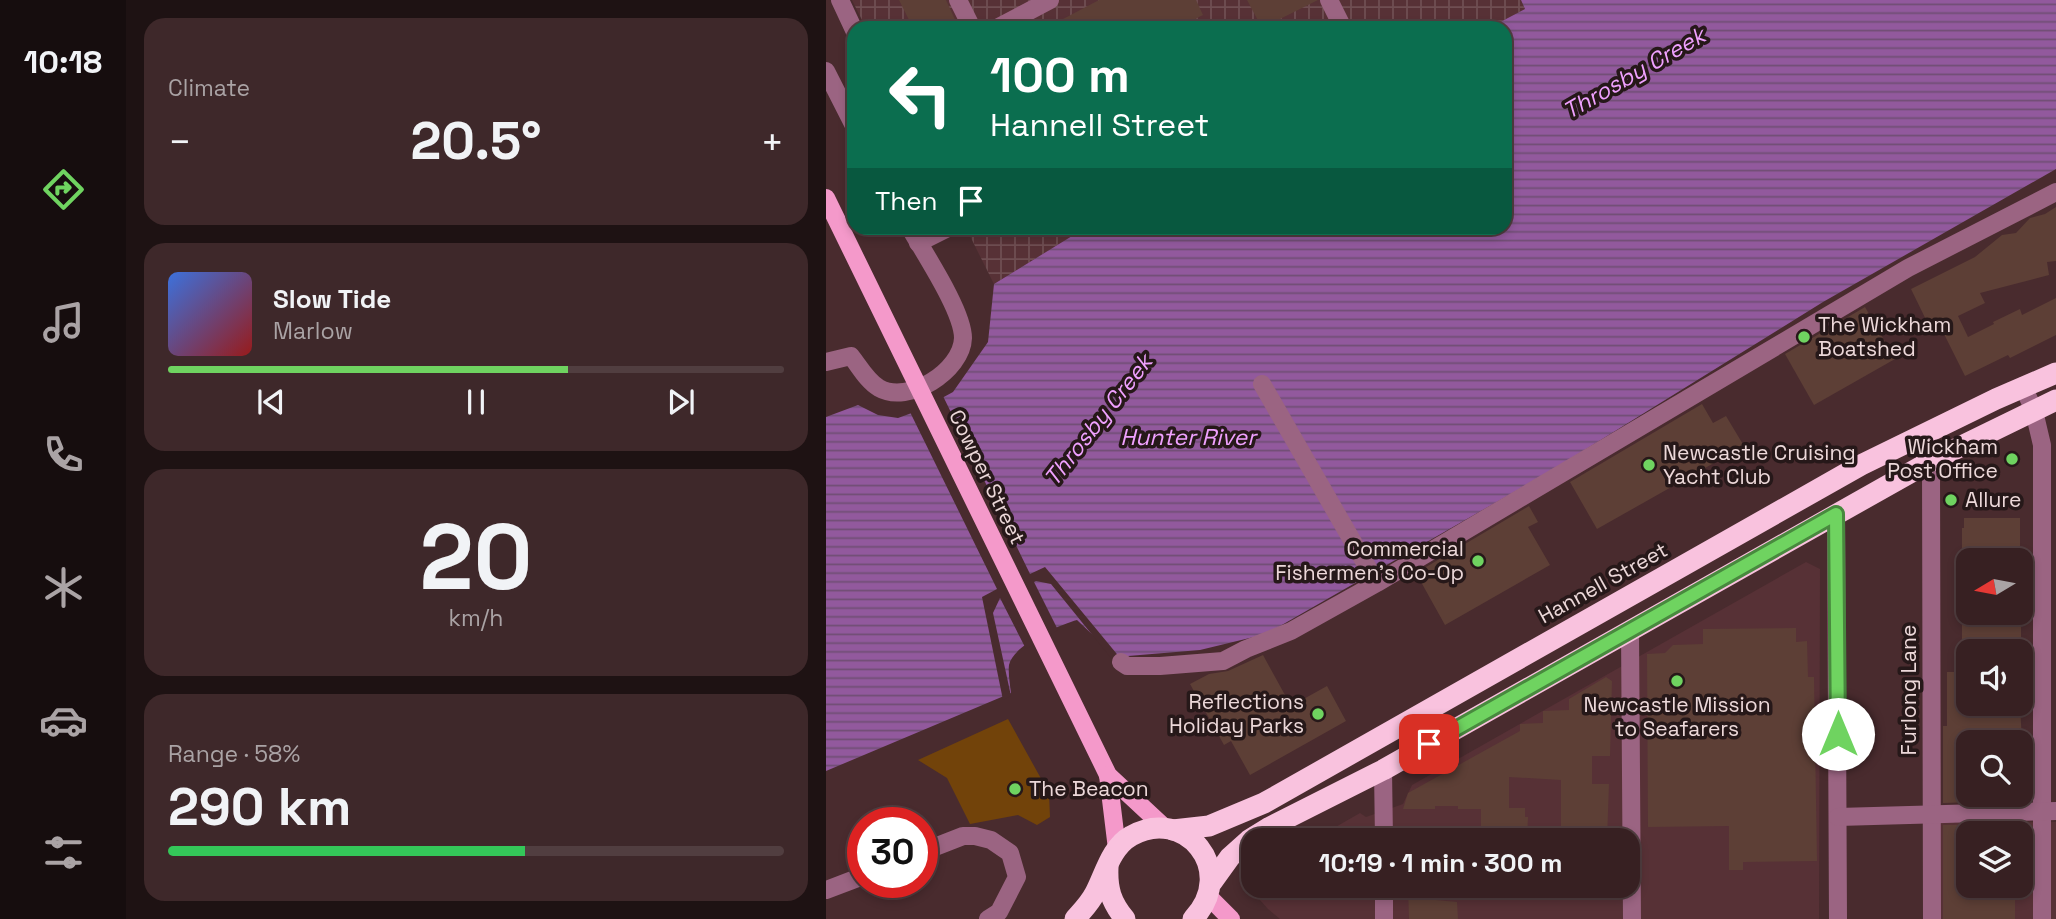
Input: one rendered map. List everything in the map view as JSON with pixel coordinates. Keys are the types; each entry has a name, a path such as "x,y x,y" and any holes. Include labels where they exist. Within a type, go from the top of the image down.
{"highway":[{"name":"Hannell Street","path":"1113,857 1130,836 1146,829 1209,826 1237,817 1861,466 2022,386 2056,373"},
{"path":"1193,919 1201,910 1210,889 1230,857 1249,840 1270,827 1383,770 1931,461 2056,400"},
{"path":"1169,829 1189,838 1202,851 1209,868 1210,889"},
{"path":"1075,919 1093,896 1113,857"},
{"path":"1113,857 1107,885 1113,905 1125,919"}],"main road":[{"name":"Cowper Street","path":"826,198 1108,775 1169,829"},
{"name":"Cowper Street","path":"1108,775 1113,857"},
{"path":"1210,889 1231,919"}],"street":[{"path":"840,0 850,21"},
{"path":"958,0 968,21"},
{"path":"1010,21 1050,0"},
{"path":"1329,0 1340,21"},
{"path":"826,71 847,108"},
{"path":"1121,662 1127,666 1160,666 1223,662 1246,649 1291,631 1389,576 1908,268 2056,192"},
{"path":"826,362 851,356 870,381 880,388 902,394 942,374 953,365 960,352 963,337 958,315 914,235"},
{"path":"1262,384 1372,575"},
{"path":"2022,386 2034,411 2042,446 2049,811 2042,919"},
{"name":"Furlong Lane","path":"1931,461 1932,919"},
{"path":"1836,514 1838,919"},
{"path":"1630,630 1632,919"},
{"path":"1383,770 1384,828"},
{"path":"1838,817 2049,811"},
{"path":"938,846 962,836 975,835 991,840 1010,853 1017,877 999,912 988,919"},
{"path":"826,890 847,882"},
{"path":"1384,898 1384,919"}],"shaded area":[{"path":"852,0 1521,0 1525,9 1502,21 862,21"},
{"path":"970,235 1074,235 994,284"},
{"path":"1806,562 1820,569 1819,919 1280,919 1258,898 1640,898 1640,828 1334,828 1360,813 1366,817 1403,804 1412,785"},
{"path":"1008,719 1049,793 1050,817 1037,825 1018,815 970,824 947,778 918,760"},
{"path":"2033,822 2056,822 2056,919 1937,919 1936,823 1956,823 1956,898 2033,898"}],"water":[{"name":"Hunter River","path":"1521,0 2056,0 2056,169 1823,302 1549,472 1266,634 1200,650 1116,657 1077,620 1049,631 1019,650 1009,665 1011,693 826,771 826,417 858,405 878,415 898,418 920,410 953,392 988,342 994,284 1074,235 1512,235 1512,21 1502,21 1525,9"}],"pier":[{"path":"942,394 1030,574 1045,567 1121,659 1111,658 1051,584 1036,581 1034,582 1058,630 1026,649 1000,598 993,613 1011,696 1003,700 982,597 997,589 909,410"}],"building":[{"path":"899,0 946,0 956,21 910,21"},
{"path":"1099,0 1196,0 1203,15 1191,21 1059,21"},
{"path":"1247,0 1318,0 1276,21 1258,21"},
{"path":"2056,207 2056,261 2047,262 2049,275 1980,293 1985,303 1958,316 1968,337 2020,309 2022,315 2056,298 2056,335 1965,376 1939,324 1930,328 1911,289 1975,257 2002,235 2016,233 2030,218 2045,214"},
{"path":"1865,307 1895,359 1814,405 1785,354"},
{"name":"Newcastle Cruising Yacht Club","path":"1702,404 1713,423 1726,416 1744,446 1597,529 1570,482"},
{"name":"Commercial Fishermen’s Co-Op","path":"1529,506 1538,522 1528,527 1550,565 1445,625 1416,573"},
{"path":"1964,518 2020,518 2020,548 1962,548"},
{"path":"1962,625 2021,625 2021,639 1962,639"},
{"path":"1796,628 1796,642 1807,641 1808,677 1814,677 1817,861 1743,862 1743,870 1729,870 1729,826 1648,827 1647,654 1665,653 1673,645 1703,644 1703,629"},
{"path":"1263,655 1291,706 1327,686 1346,721 1250,775 1231,741 1224,745 1190,684 1209,674 1228,671"},
{"path":"1947,672 1956,672 1956,716 2021,716 2021,730 1956,730 1956,803 1943,803 1943,726 1947,726"},
{"path":"1606,677 1612,681 1610,756 1592,756 1592,784 1609,784 1607,828 1561,826 1561,780 1509,777 1509,808 1525,808 1528,828 1481,828 1481,809 1435,806 1435,809 1403,809 1408,793 1520,731 1520,724 1543,723 1543,711 1569,710 1569,699"},
{"path":"1943,825 1956,825 1956,898 2015,898 2015,919 1943,919"},
{"path":"1408,898 1436,898 1457,902 1458,919 1409,919"}],"place":[{"name":"The Wickham Boatshed","path":"1804,337"},
{"name":"Wickham Post Office","path":"2012,459"},
{"name":"Newcastle Cruising Yacht Club","path":"1649,465"},
{"name":"Allure","path":"1951,500"},
{"name":"Commercial Fishermen’s Co-Op","path":"1478,561"},
{"name":"Newcastle Mission to Seafarers","path":"1677,681"},
{"name":"Reflections Holiday Parks","path":"1318,714"},
{"name":"The Beacon","path":"1015,789"}],"route":[{"path":"1429,744 1836,514 1838,734"}],"water label":[{"name":"Throsby Creek","path":"1634,73"},
{"name":"Throsby Creek","path":"1098,420"}]}
